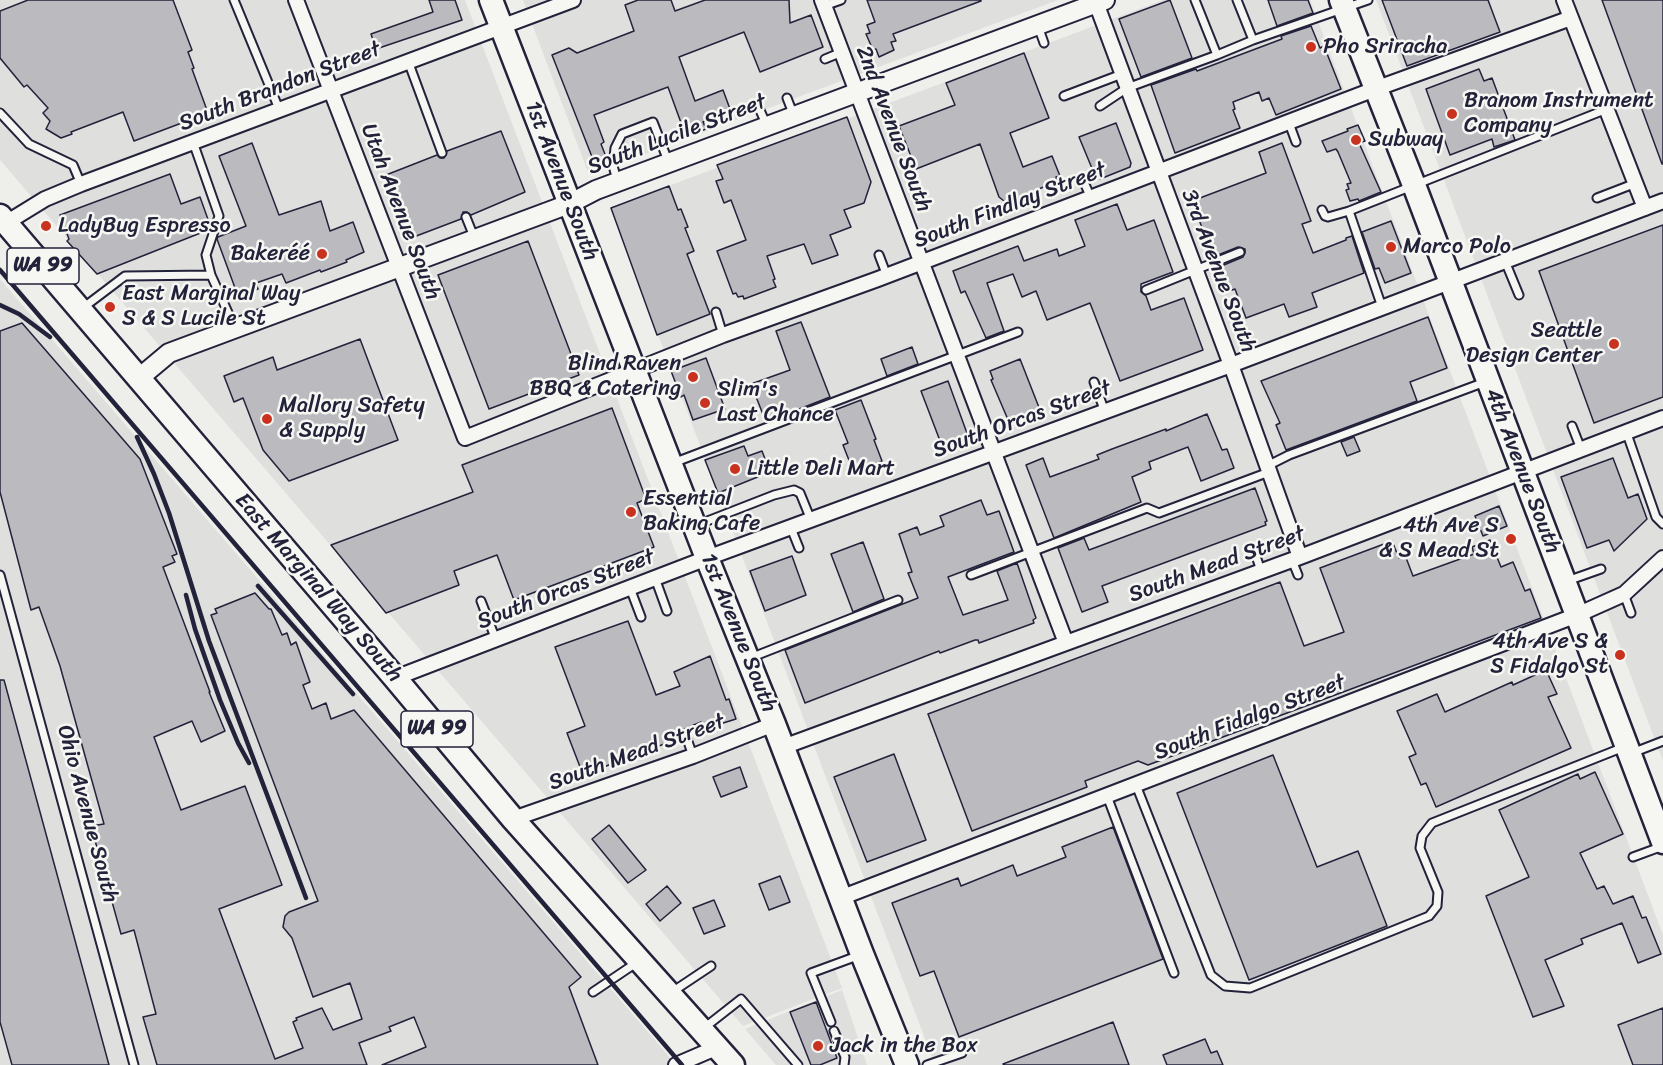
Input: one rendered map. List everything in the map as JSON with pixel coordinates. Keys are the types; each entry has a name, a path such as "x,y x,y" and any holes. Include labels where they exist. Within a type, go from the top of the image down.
{"main road":[{"name":"1st Avenue South","path":"491,0 694,526 907,1065"},
{"name":"4th Avenue South","path":"1343,4 1414,185 1663,844"},
{"name":"East Marginal Way South","path":"2,222 395,678 513,819 733,1065"}],"street":[{"name":"Utah Avenue South","path":"296,0 465,438"},
{"name":"South Brandon Street","path":"2,222 45,199 81,184 573,0"},
{"path":"1564,0 1646,208"},
{"name":"South Lucile Street","path":"138,379 169,353 569,204 669,163 1098,1"},
{"name":"3rd Avenue South","path":"1098,1 1127,88 1268,469 1296,558"},
{"name":"2nd Avenue South","path":"823,3 1066,643"},
{"name":"South Findlay Street","path":"465,438 635,372 665,357 723,335 882,282 922,262 1376,89 1571,18"},
{"name":"South Orcas Street","path":"395,678 707,558 1231,365 1663,201"},
{"name":"South Mead Street","path":"783,747 1066,643 1139,609 1259,565 1296,558 1663,418"},
{"name":"South Fidalgo Street","path":"840,898 1577,615 1624,594 1663,558"},
{"name":"South Mead Street","path":"513,819 693,756 774,724"},
{"path":"676,1065 718,1047"}],"lane":[{"path":"234,0 279,109"},
{"path":"823,3 841,0"},
{"path":"1195,0 1217,55"},
{"path":"1237,0 1253,40"},
{"path":"1100,106 1127,88 1217,55 1343,4 1368,0"},
{"path":"1037,25 1044,44"},
{"path":"825,59 842,52"},
{"path":"408,61 442,153"},
{"path":"1064,96 1122,74"},
{"path":"787,98 794,116"},
{"path":"759,108 767,126"},
{"path":"1322,210 1328,217 1349,211 1607,109"},
{"path":"0,112 29,144 73,165 81,184"},
{"path":"618,183 613,166 615,148 621,134 653,122 669,163"},
{"path":"1289,123 1296,141"},
{"path":"193,142 219,216 206,255 211,275 235,328"},
{"path":"1083,180 1091,198"},
{"path":"1597,198 1636,183"},
{"path":"1349,211 1382,308"},
{"path":"466,217 474,238"},
{"path":"1146,290 1240,252"},
{"path":"879,255 882,282"},
{"path":"1505,261 1519,295"},
{"path":"80,310 125,276 211,275"},
{"path":"716,312 723,335"},
{"path":"670,463 1018,332"},
{"path":"971,574 1147,508 1159,513 1268,469 1289,455 1488,381"},
{"path":"1094,382 1105,412"},
{"path":"1572,426 1581,449"},
{"path":"1626,431 1656,517 1663,524"},
{"path":"694,526 774,495 794,490 800,494 811,520"},
{"path":"791,528 799,548"},
{"path":"1296,558 1298,575"},
{"path":"1564,582 1601,568"},
{"name":"Ohio Avenue South","path":"0,575 134,1065"},
{"path":"655,579 667,611"},
{"path":"630,588 641,617"},
{"path":"1624,594 1631,613"},
{"path":"747,659 898,600"},
{"path":"481,601 496,640"},
{"path":"686,736 693,756"},
{"path":"1136,784 1211,975 1225,987 1250,988 1429,916 1437,906 1438,892 1420,848 1422,836 1432,823 1628,750 1663,741"},
{"path":"1107,796 1174,973"},
{"path":"1633,857 1663,844"},
{"path":"831,1022 811,974 862,954"},
{"path":"593,992 640,961"},
{"path":"670,993 711,966"},
{"path":"702,1030 741,999 798,1065"},
{"path":"834,1030 845,1057 844,1065"},
{"path":"927,1065 962,1053"}],"shaded area":[{"path":"0,0 465,0 842,988 743,1026 0,160"},
{"path":"523,0 1058,0 589,175"},
{"path":"1163,0 1310,0 1663,935 1663,1065 935,1065 610,208"},
{"path":"1376,0 1663,0 1663,761"},
{"path":"0,279 666,1053 676,1065 0,1065"},
{"path":"842,990 867,1065 776,1065 745,1029"}],"building":[{"path":"28,0 173,0 192,50 188,52 194,68 192,69 208,113 134,141 123,112 61,138 46,129 50,121 43,113 48,108 27,85 24,87 0,58 0,11"},
{"path":"429,0 455,0 462,20 376,49 371,34 433,12"},
{"path":"638,0 671,0 675,11 705,0 789,0 790,23 811,15 823,47 760,72 744,32 679,57 695,101 723,90 730,109 703,122 706,129 689,135 688,130 684,131 668,87 594,115 604,142 601,144 608,162 596,167 552,55 569,48 577,53 634,31 625,5"},
{"path":"867,0 981,1 893,34 896,41 891,42 894,50 879,57 866,34 870,33 867,25 875,22"},
{"path":"1170,0 1192,58 1141,77 1119,19"},
{"path":"1268,0 1308,0 1313,13 1277,26"},
{"path":"1382,0 1488,0 1500,32 1407,66"},
{"path":"1602,0 1663,0 1663,164 1662,164"},
{"path":"1311,26 1320,48 1324,46 1341,89 1276,115 1269,98 1262,101 1259,92 1233,102 1235,109 1233,110 1240,128 1175,153 1151,85 1196,69 1197,71"},
{"path":"1024,53 1049,118 1010,133 1023,167 1052,156 1060,176 1056,177 1057,181 1012,201 1004,201 999,197 980,144 916,169 899,126 955,105 946,83"},
{"path":"1479,69 1484,81 1492,78 1515,140 1494,147 1492,139 1450,155 1426,89"},
{"path":"847,117 871,182 864,203 844,210 851,227 830,235 838,255 812,264 804,244 767,256 776,287 744,299 743,296 738,297 736,293 733,294 717,251 746,240 731,200 724,203 716,181 723,179 717,165"},
{"path":"1116,123 1131,163 1130,167 1100,179 1096,178 1079,137"},
{"path":"1358,125 1365,141 1359,143 1381,192 1359,201 1358,199 1350,201 1346,190 1349,189 1347,184 1351,183 1338,152 1336,149 1327,152 1322,141"},
{"path":"501,131 525,192 471,215 463,212 461,219 411,238 386,175 437,155 444,158 447,151"},
{"path":"252,143 279,215 321,201 330,231 353,222 364,252 346,260 347,262 286,283 282,274 256,283 258,289 238,296 217,239 246,226 219,156"},
{"path":"1282,143 1311,221 1302,224 1313,253 1352,236 1364,273 1312,293 1317,307 1289,317 1284,304 1246,318 1235,289 1229,291 1219,267 1243,257 1245,249 1238,247 1213,257 1192,201 1266,173 1259,152"},
{"path":"170,174 181,204 200,197 210,225 208,230 97,274 67,241 69,239 60,215"},
{"path":"669,186 678,210 681,209 688,227 685,228 694,251 687,254 710,314 657,335 611,208"},
{"path":"1117,204 1127,230 1154,220 1173,272 1141,284 1141,292 1146,296 1151,310 1184,298 1203,350 1120,381 1090,303 1047,320 1036,291 1022,297 1013,274 987,283 1004,331 986,338 965,291 961,293 953,271 1018,246 1024,261 1057,249 1059,256 1085,246 1075,220"},
{"path":"1391,221 1411,273 1385,283 1379,268 1375,269 1362,232"},
{"name":"Seattle Design Center","path":"1663,225 1663,397 1594,423 1539,271"},
{"path":"528,241 579,375 489,409 438,275"},
{"path":"1428,317 1447,368 1410,382 1417,401 1286,450 1276,425 1280,423 1261,381"},
{"path":"801,322 830,397 766,422 751,384 790,370 776,331"},
{"path":"22,323 140,459 177,554 172,556 175,562 163,567 225,731 201,742 192,721 154,737 181,810 245,786 282,885 219,909 275,1059 303,1048 293,1022 297,1020 296,1018 322,1008 333,1030 362,1019 350,983 313,997 292,938 283,927 285,916 289,912 318,901 211,615 217,613 215,609 255,593 271,609 282,635 287,633 291,645 296,642 310,682 303,685 312,709 326,703 331,719 354,710 581,977 569,987 598,1065 382,1065 426,1047 414,1017 389,1027 391,1031 359,1043 367,1065 157,1065 143,1017 156,1014 134,930 121,934 91,826 104,824 60,666 39,607 31,610 0,492 0,331"},
{"path":"360,339 398,440 289,481 263,450 243,398 234,402 224,376 273,357 277,370"},
{"path":"912,347 918,364 887,376 881,359"},
{"path":"706,358 725,409 693,420 684,395 681,397 671,371"},
{"path":"1020,359 1040,410 1009,422 991,380 993,379 990,371"},
{"path":"948,381 968,436 942,446 921,391"},
{"path":"861,400 882,461 854,473 843,445 848,443 835,410"},
{"path":"612,408 646,499 637,503 654,547 514,600 497,555 454,571 459,585 386,613 331,545 473,492 462,465"},
{"path":"1207,414 1222,450 1227,449 1234,468 1201,481 1188,447 1149,462 1151,469 1132,477 1141,502 1054,538 1026,465 1043,458 1050,477 1099,459 1097,455"},
{"path":"1354,437 1360,451 1347,456 1341,442"},
{"path":"744,446 748,456 762,451 770,472 718,493 705,460"},
{"path":"1613,458 1628,498 1638,494 1647,519 1614,551 1609,540 1587,548 1561,477"},
{"path":"1255,488 1267,521 1266,525 1102,586 1108,602 1082,612 1058,548 1084,538 1089,550"},
{"path":"981,500 987,515 999,511 1014,552 948,577 963,615 1008,600 997,571 1017,563 1036,618 1033,620 1034,623 979,643 975,640 940,653 939,651 805,703 785,650 918,598 908,573 912,572 899,534 917,527 920,535 944,526 940,516"},
{"path":"1499,506 1507,526 1483,536 1475,516"},
{"path":"1490,540 1501,567 1513,562 1525,591 1530,589 1541,618 1148,765 1138,761 1085,781 1087,787 972,831 928,714 1280,582 1304,646 1344,632 1320,568 1392,541 1399,558 1405,555 1413,576 1474,554 1472,547"},
{"path":"863,542 884,599 853,612 831,554"},
{"path":"792,556 806,595 765,611 750,571"},
{"path":"628,621 656,695 680,686 674,672 710,656 726,700 729,699 736,719 704,729 701,722 677,732 680,738 601,768 600,765 582,772 567,733 585,726 555,647"},
{"path":"1546,670 1557,694 1548,697 1571,748 1436,807 1426,783 1421,785 1409,757 1416,754 1397,711 1437,694 1445,712 1512,682 1513,685"},
{"path":"0,680 4,680 109,1065 12,1065 0,1022"},
{"path":"894,754 926,840 867,862 834,777"},
{"path":"1273,755 1317,867 1358,851 1387,926 1249,980 1177,793"},
{"path":"740,767 747,787 721,797 713,777"},
{"path":"1595,772 1623,834 1580,853 1597,889 1604,886 1613,904 1633,896 1642,918 1646,917 1661,954 1638,963 1622,923 1581,939 1583,944 1545,960 1564,1006 1533,1017 1486,896 1529,877 1499,810 1578,774 1580,779"},
{"path":"609,825 646,870 628,883 592,839"},
{"path":"1113,827 1163,959 959,1037 934,971 920,976 892,903 958,878 961,886 1013,865 1017,876 1066,857 1062,847"},
{"path":"780,876 790,902 769,910 759,884"},
{"path":"667,886 681,903 660,921 646,904"},
{"path":"714,900 725,926 704,934 693,908"},
{"name":"Jack in the Box","path":"816,1002 837,1058 820,1065 811,1065 790,1012"},
{"path":"1663,1008 1663,1065 1633,1065 1618,1025"},
{"path":"1113,1022 1129,1065 1003,1064"},
{"path":"1205,1039 1211,1053 1217,1051 1223,1065 1167,1065 1163,1055"}],"railway":[{"path":"0,270 682,1065"},
{"path":"0,305 19,314 50,337"},
{"path":"137,437 169,513 209,641 306,898"},
{"path":"258,586 353,694"},
{"path":"186,595 195,629 220,700 249,763"}],"place":[{"name":"Pho Sriracha","path":"1311,47"},
{"name":"Branom Instrument Company","path":"1452,114"},
{"name":"Subway","path":"1356,140"},
{"name":"LadyBug Espresso","path":"46,226"},
{"name":"Marco Polo","path":"1391,247"},
{"name":"Bakeréé","path":"322,254"},
{"name":"East Marginal Way S & S Lucile St","path":"110,307"},
{"name":"Seattle Design Center","path":"1614,344"},
{"name":"Blind Raven BBQ & Catering","path":"693,377"},
{"name":"Slim's Last Chance","path":"705,403"},
{"name":"Mallory Safety & Supply","path":"267,419"},
{"name":"Little Deli Mart","path":"735,469"},
{"name":"Essential Baking Cafe","path":"631,512"},
{"name":"4th Ave S & S Mead St","path":"1511,539"},
{"name":"4th Ave S & S Fidalgo St","path":"1620,655"},
{"name":"Jack in the Box","path":"818,1046"}]}
